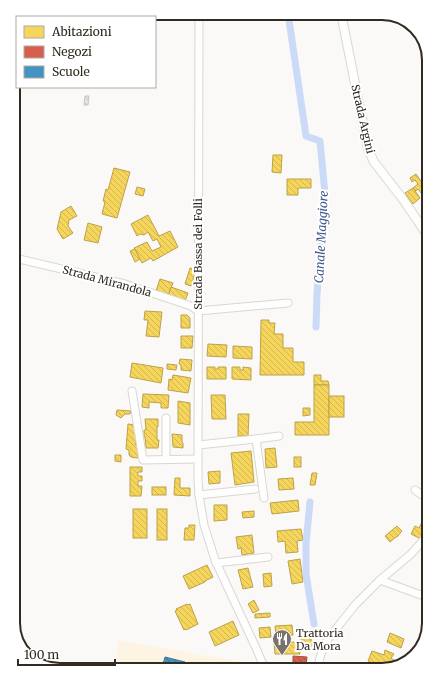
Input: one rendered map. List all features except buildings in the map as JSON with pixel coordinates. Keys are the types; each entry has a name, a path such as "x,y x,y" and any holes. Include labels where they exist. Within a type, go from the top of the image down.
{"main road":[{"name":"Strada Argini","path":"342,20 368,149 374,162 422,227"}],"street":[{"name":"Strada Bassa dei Folli","path":"199,20 199,495 206,531 216,563 262,663"},
{"name":"Strada Mirandola","path":"20,259 125,284 191,306 198,311"},
{"path":"198,311 288,302"},
{"path":"132,391 143,460 198,459"},
{"path":"166,418 166,460"},
{"path":"198,446 279,436"},
{"path":"256,439 264,498"},
{"path":"199,495 255,489"},
{"path":"415,490 422,495"},
{"path":"319,663 328,639 356,605 380,580 411,554 422,542"},
{"path":"216,563 268,557"},
{"path":"380,580 422,595"}],"shaded area":[{"path":"118,640 247,663 116,663"}],"waterway":[{"name":"Canale Maggiore","path":"289,20 306,136 320,141 325,194 317,294 316,327"},
{"path":"310,502 306,543 306,574 314,624"}],"place":[{"name":"Trattoria Da Mora","path":"282,656"}]}
